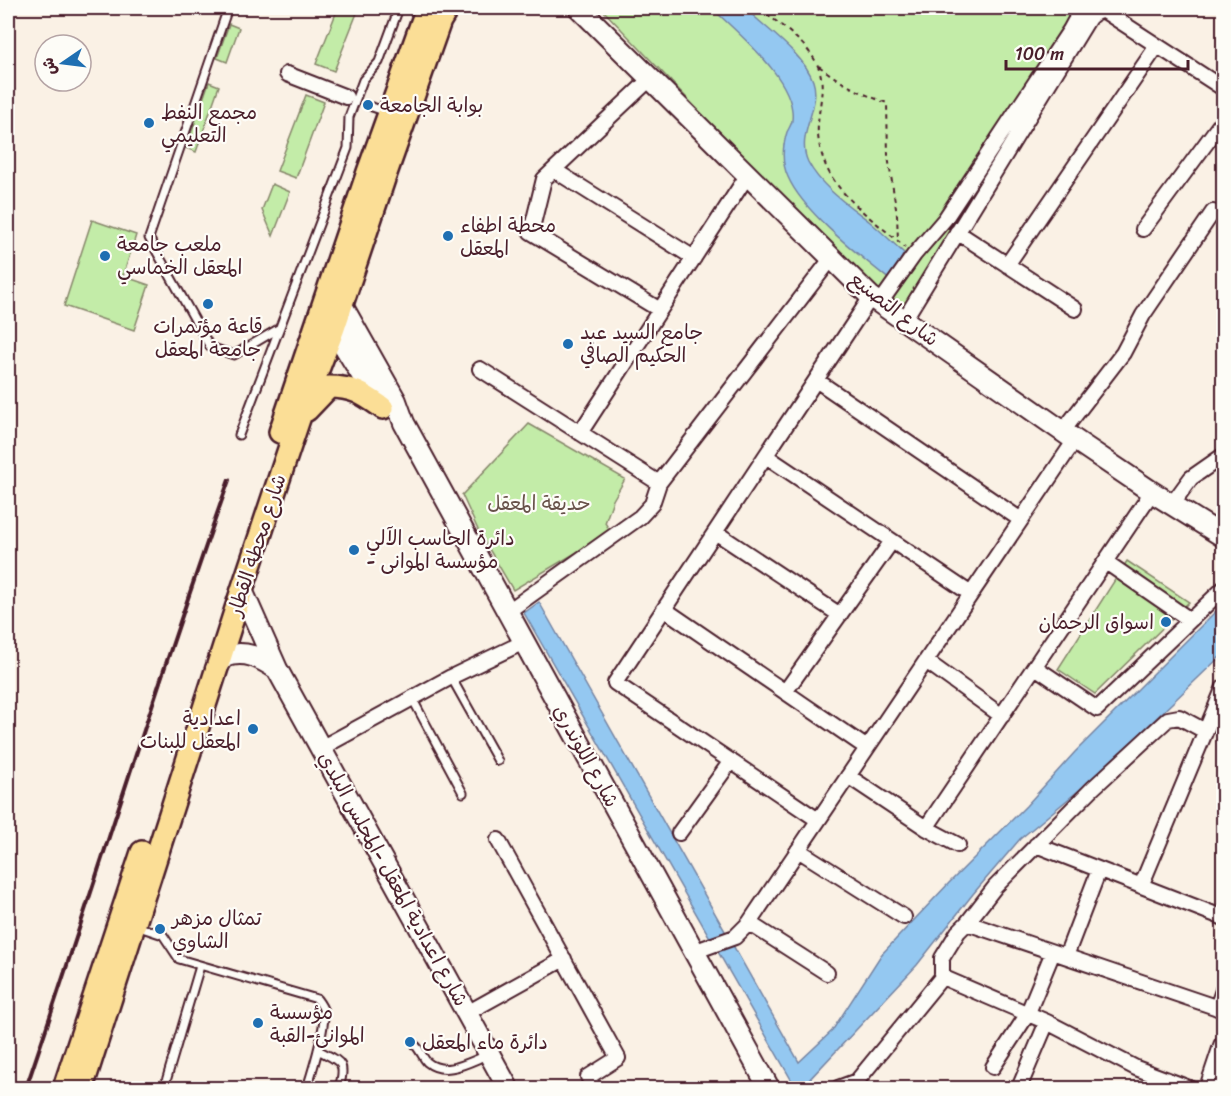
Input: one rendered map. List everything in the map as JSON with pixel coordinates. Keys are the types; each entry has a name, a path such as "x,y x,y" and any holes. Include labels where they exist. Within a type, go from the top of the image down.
{"main road":[{"name":"شارع محطة القطار","path":"82,1089 242,590 299,419 342,302 376,176 381,110 427,8"},
{"name":"شارع محطة القطار","path":"64,1089 329,285 440,21 448,8"},
{"path":"299,419 329,387 347,387 360,392 383,408"}],"street":[{"name":"شارع التصنيع","path":"579,8 831,259 876,300 1069,436 1224,537"},
{"path":"818,820 615,683 816,380 876,300 945,219 1070,30 1076,19 1077,8"},
{"path":"904,320 1089,18 1098,11 1104,12 1224,89"},
{"path":"1007,265 1157,46"},
{"path":"287,74 351,99"},
{"path":"650,79 544,179 531,232 660,310"},
{"path":"1143,229 1224,119"},
{"path":"554,170 694,258"},
{"path":"580,434 747,176"},
{"path":"701,950 735,937 749,923 1022,520 1069,436 1124,353 1143,315 1213,212"},
{"path":"957,232 1075,309"},
{"path":"507,612 640,517 652,504 659,483 831,259"},
{"name":"شارع اللوندري","path":"329,285 342,302 396,401 404,423 507,612 701,950 769,1089"},
{"path":"321,308 383,408 404,423"},
{"path":"480,369 659,483"},
{"path":"816,380 1022,520"},
{"path":"1172,504 1191,478 1224,455"},
{"path":"766,456 971,594"},
{"path":"926,828 1152,492"},
{"path":"715,532 840,615"},
{"path":"785,692 892,541"},
{"path":"1106,562 1190,620"},
{"path":"1035,667 1097,709 1224,588"},
{"name":"شارع اعدادية المعقل -المجلس البلدي","path":"242,590 277,669 508,1089"},
{"path":"664,609 867,748"},
{"path":"321,748 451,677 524,642"},
{"path":"216,669 224,657 242,653 259,657 277,669"},
{"path":"926,662 1002,716"},
{"path":"1141,886 1224,687"},
{"path":"838,1089 857,1082 942,977 942,958 958,932 995,887 1093,788 1168,719 1179,717 1205,731"},
{"path":"679,833 731,761"},
{"path":"848,776 926,828 958,845"},
{"path":"498,840 618,1058 591,1083"},
{"path":"1036,845 1224,918"},
{"path":"798,850 904,917"},
{"path":"993,1067 1027,1015 1099,870"},
{"path":"749,923 826,973"},
{"path":"967,923 1220,1009 1224,987"},
{"path":"467,1013 564,959"},
{"path":"942,977 1047,1022 1136,1068 1189,1089"},
{"path":"1019,1089 1047,1022"},
{"path":"1210,1089 1224,1046"}],"lane":[{"path":"228,8 149,238 210,347 234,355 278,329"},
{"path":"239,435 348,148 351,99 363,80 379,62 399,8"},
{"path":"351,99 363,103"},
{"path":"451,677 498,761"},
{"path":"412,698 463,793"},
{"path":"133,925 163,935 179,958 317,999 324,1011 318,1050 307,1089"},
{"path":"164,1089 200,966"},
{"path":"416,1046 427,1061 439,1068 454,1069 489,1054"},
{"path":"318,1050 339,1061 342,1066 344,1074 339,1089"}],"path":[{"path":"760,8 798,39 817,64 842,84 887,103 888,156 897,215 898,240"},
{"path":"817,64 822,82 818,140 828,171 851,200 914,255"}],"green space":[{"path":"338,8 359,8 334,71 316,64"},
{"path":"601,8 1087,8 903,311 826,244"},
{"path":"229,24 239,28 227,62 217,58"},
{"path":"209,82 219,86 196,152 186,148"},
{"path":"306,95 324,102 296,178 277,171"},
{"path":"272,184 290,192 273,236 262,210"},
{"name":"ملعب جامعة المعقل الخماسي","path":"92,220 136,235 123,276 149,285 134,330 64,306"},
{"name":"حديقة المعقل","path":"529,424 625,479 613,500 605,523 611,532 513,590 479,532 462,495"},
{"path":"1127,561 1189,602 1095,694 1058,669"}],"water":[{"path":"712,8 745,8 793,51 808,71 815,91 806,131 805,152 808,162 820,180 904,253 890,280 833,233 795,190 783,160 784,144 792,120 791,105 785,89 763,58"},
{"path":"539,602 799,1062 832,1031 881,955 1026,806 1075,752 1223,604 1223,654 1095,777 1020,839 917,965 809,1080 813,1088 796,1088 524,613"}],"railway":[{"path":"26,1088 229,480"}],"place":[{"name":"بوابة الجامعة","path":"368,105"},
{"name":"مجمع النفط التعليمي","path":"149,123"},
{"name":"محطة اطفاء المعقل","path":"448,236"},
{"name":"ملعب جامعة المعقل الخماسي","path":"105,256"},
{"name":"قاعة مؤتمرات جامعة المعقل","path":"208,304"},
{"name":"جامع السيد عبد الحكيم الصافي","path":"568,344"},
{"name":"دائرة الحاسب الآلي - مؤسسة الموانى","path":"354,550"},
{"name":"اسواق الرحمان","path":"1166,622"},
{"name":"اعدادية المعقل للبنات","path":"253,729"},
{"name":"تمثال مزهر الشاوي","path":"160,929"},
{"name":"مؤسسة الموانئ-القبة","path":"258,1023"},
{"name":"دائرة ماء المعقل","path":"410,1042"}]}
